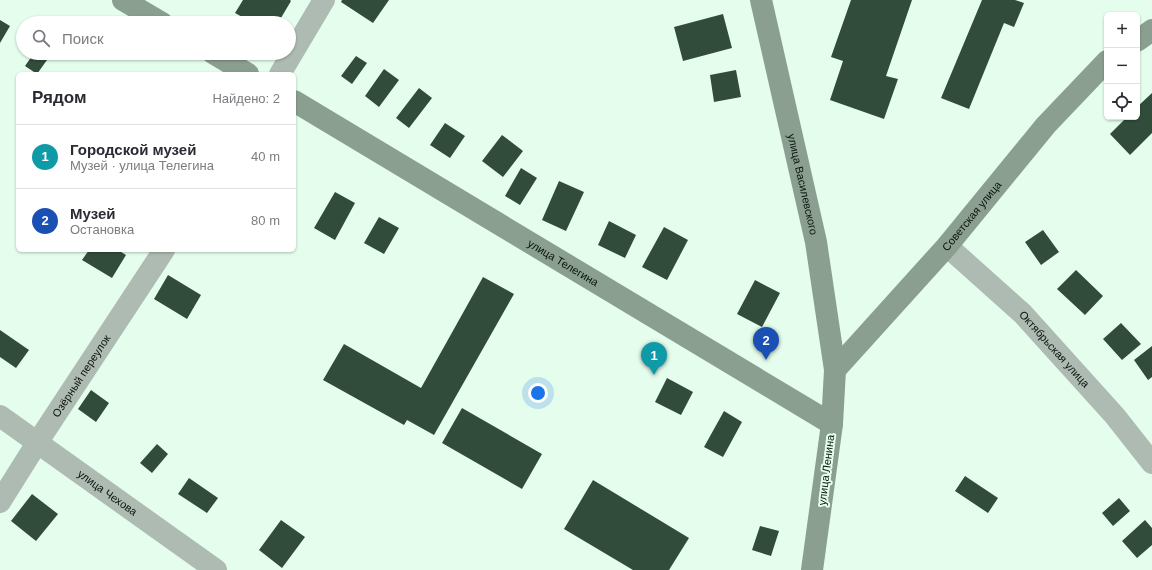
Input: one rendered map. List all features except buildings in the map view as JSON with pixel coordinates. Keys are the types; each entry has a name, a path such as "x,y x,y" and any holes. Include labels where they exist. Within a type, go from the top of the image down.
{"street":[{"path":"123,0 150,16"},
{"path":"296,47 324,0"},
{"name":"улица Василевского","path":"761,0 816,242 835,370"},
{"path":"1140,38 1152,30"},
{"path":"225,60 245,72"},
{"path":"281,72 288,60"},
{"name":"Советская улица","path":"835,370 947,246 1046,125 1104,64"},
{"name":"улица Телегина","path":"296,102 832,424"},
{"name":"Октябрьская улица","path":"947,246 1023,314 1115,416 1152,462"},
{"name":"Озёрный переулок","path":"0,502 163,252"},
{"name":"улица Ленина","path":"812,570 832,424 835,370"},
{"name":"улица Чехова","path":"0,416 216,570"}],"place":[{"name":"Музей","path":"766,360"},
{"name":"Городской музей","path":"654,375"}]}
